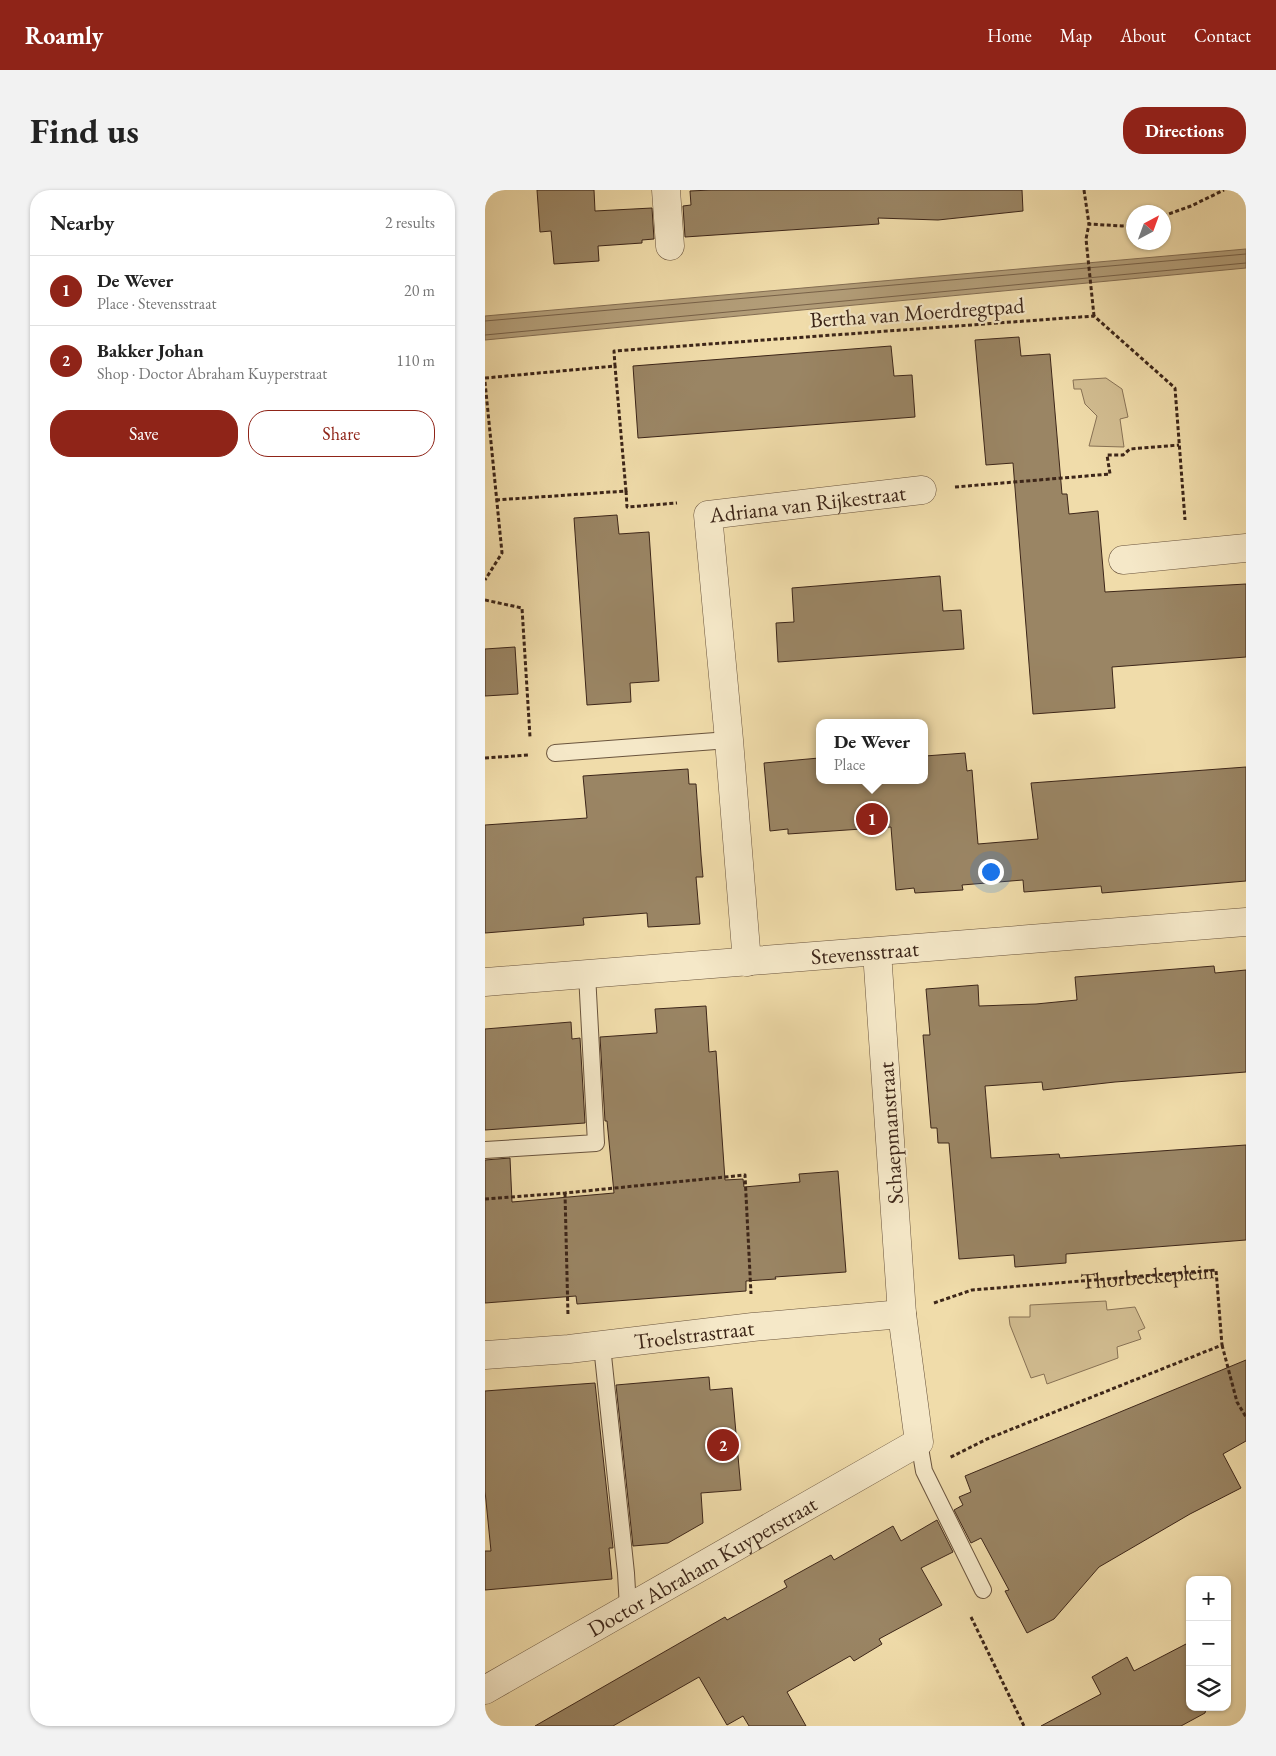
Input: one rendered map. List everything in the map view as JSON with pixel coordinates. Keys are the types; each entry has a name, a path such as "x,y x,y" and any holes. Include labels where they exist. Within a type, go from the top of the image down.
{"street":[{"path":"666,190 669,246"},
{"name":"Adriana van Rijkestraat","path":"747,962 708,515 922,490"},
{"path":"1123,560 1246,548"},
{"name":"Stevensstraat","path":"485,982 1246,922"},
{"name":"Schaepmanstraat","path":"877,952 903,1314"},
{"path":"903,1314 919,1442"},
{"name":"Troelstrastraat","path":"485,1355 602,1346 753,1327 903,1314"},
{"name":"Doctor Abraham Kuyperstraat","path":"485,1690 919,1442"}],"lane":[{"path":"555,753 729,740"},
{"path":"485,1150 596,1142 587,974"},
{"path":"602,1346 628,1608"},
{"path":"919,1442 924,1471 983,1590"}],"path":[{"path":"1084,190 1089,224 1086,239 1094,316 1175,388 1188,554"},
{"path":"1171,213 1224,190"},
{"path":"1089,224 1126,226"},
{"name":"Bertha van Moerdregtpad","path":"615,366 615,351 1094,316"},
{"path":"485,580 502,553 485,380 615,366 627,507 694,502 708,515"},
{"path":"922,490 1110,474 1107,455 1123,455 1130,449 1179,445"},
{"path":"497,500 626,491"},
{"path":"485,600 521,608 532,754"},
{"path":"485,758 555,753"},
{"path":"485,1199 745,1175 753,1327"},
{"path":"565,1193 569,1349"},
{"name":"Thorbeckeplein","path":"903,1314 972,1290 1216,1270 1223,1345"},
{"path":"924,1471 987,1440 1223,1345 1237,1402 1246,1417"},
{"path":"983,1590 964,1600 1024,1726"}],"shaded area":[{"path":"1106,378 1122,389 1128,417 1120,419 1124,447 1089,446 1097,416 1085,404 1081,389 1074,389 1073,380"},
{"path":"1106,1301 1107,1310 1135,1307 1145,1328 1138,1331 1141,1339 1117,1347 1118,1358 1047,1384 1044,1374 1031,1378 1010,1325 1009,1317 1030,1317 1030,1305"}],"water":[{"path":"1246,249 1246,268 485,340 485,316"}],"building":[{"path":"537,190 594,190 595,211 652,208 654,239 642,240 642,243 598,246 599,261 554,264 551,231 540,232"},
{"path":"1022,190 1023,211 938,220 878,218 879,224 685,237 683,206 691,205 690,191"},
{"path":"1019,337 1021,356 1050,354 1062,494 1067,494 1069,514 1098,511 1105,592 1246,584 1246,657 1112,667 1115,708 1033,714 1013,463 986,465 975,340"},
{"path":"891,346 894,376 912,375 915,417 638,438 633,366"},
{"path":"617,515 619,534 649,532 659,681 630,683 631,702 587,705 574,518"},
{"path":"940,576 943,611 961,610 964,649 778,662 776,623 794,622 792,588"},
{"path":"515,647 518,694 485,696 485,649"},
{"path":"965,753 967,771 972,770 978,844 1038,839 1031,783 1246,767 1246,881 1102,893 1101,886 1024,892 1023,880 962,885 963,890 915,893 914,888 896,890 891,827 788,834 788,829 770,831 764,763 816,758 816,784 928,784 928,756"},
{"path":"688,769 689,784 696,784 703,877 696,877 700,924 648,927 647,913 583,918 584,925 485,933 485,825 587,818 583,776"},
{"path":"1214,966 1215,973 1246,970 1246,1072 1115,1082 1043,1090 1042,1082 985,1086 991,1158 1059,1154 1060,1158 1246,1145 1246,1240 1066,1254 1066,1263 1015,1267 1014,1255 959,1259 949,1143 938,1143 937,1128 931,1128 923,1035 930,1035 926,989 978,985 979,1006 1036,1004 1077,1000 1075,977"},
{"path":"706,1006 709,1052 716,1051 725,1180 743,1179 744,1187 800,1182 799,1174 838,1171 846,1272 746,1281 746,1291 577,1304 576,1296 485,1303 485,1160 510,1158 512,1202 614,1193 607,1121 605,1121 600,1037 657,1033 655,1009"},
{"path":"571,1022 572,1039 580,1038 585,1123 485,1130 485,1029"},
{"path":"1246,1360 1246,1441 1223,1454 1241,1488 1190,1514 1099,1567 1054,1619 1027,1633 1005,1591 1009,1590 981,1538 971,1543 954,1510 963,1505 959,1497 971,1492 965,1476"},
{"path":"709,1377 710,1390 732,1388 741,1490 701,1493 703,1523 668,1543 633,1546 616,1385"},
{"path":"595,1383 613,1548 609,1548 612,1579 485,1590 485,1551 491,1551 485,1491 485,1391"},
{"path":"937,1520 953,1552 921,1568 942,1605 879,1639 882,1644 854,1661 850,1656 787,1692 806,1726 749,1726 743,1716 727,1725 699,1677 613,1726 535,1726 725,1617 727,1620 787,1587 784,1581 831,1555 834,1560 893,1526 901,1541"},
{"path":"1186,1644 1186,1711 1206,1711 1205,1713 1181,1726 1041,1726 1101,1694 1092,1677 1127,1657 1134,1671"}],"place":[{"name":"De Wever","path":"872,819"},
{"name":"Bakker Johan","path":"723,1445"}]}
